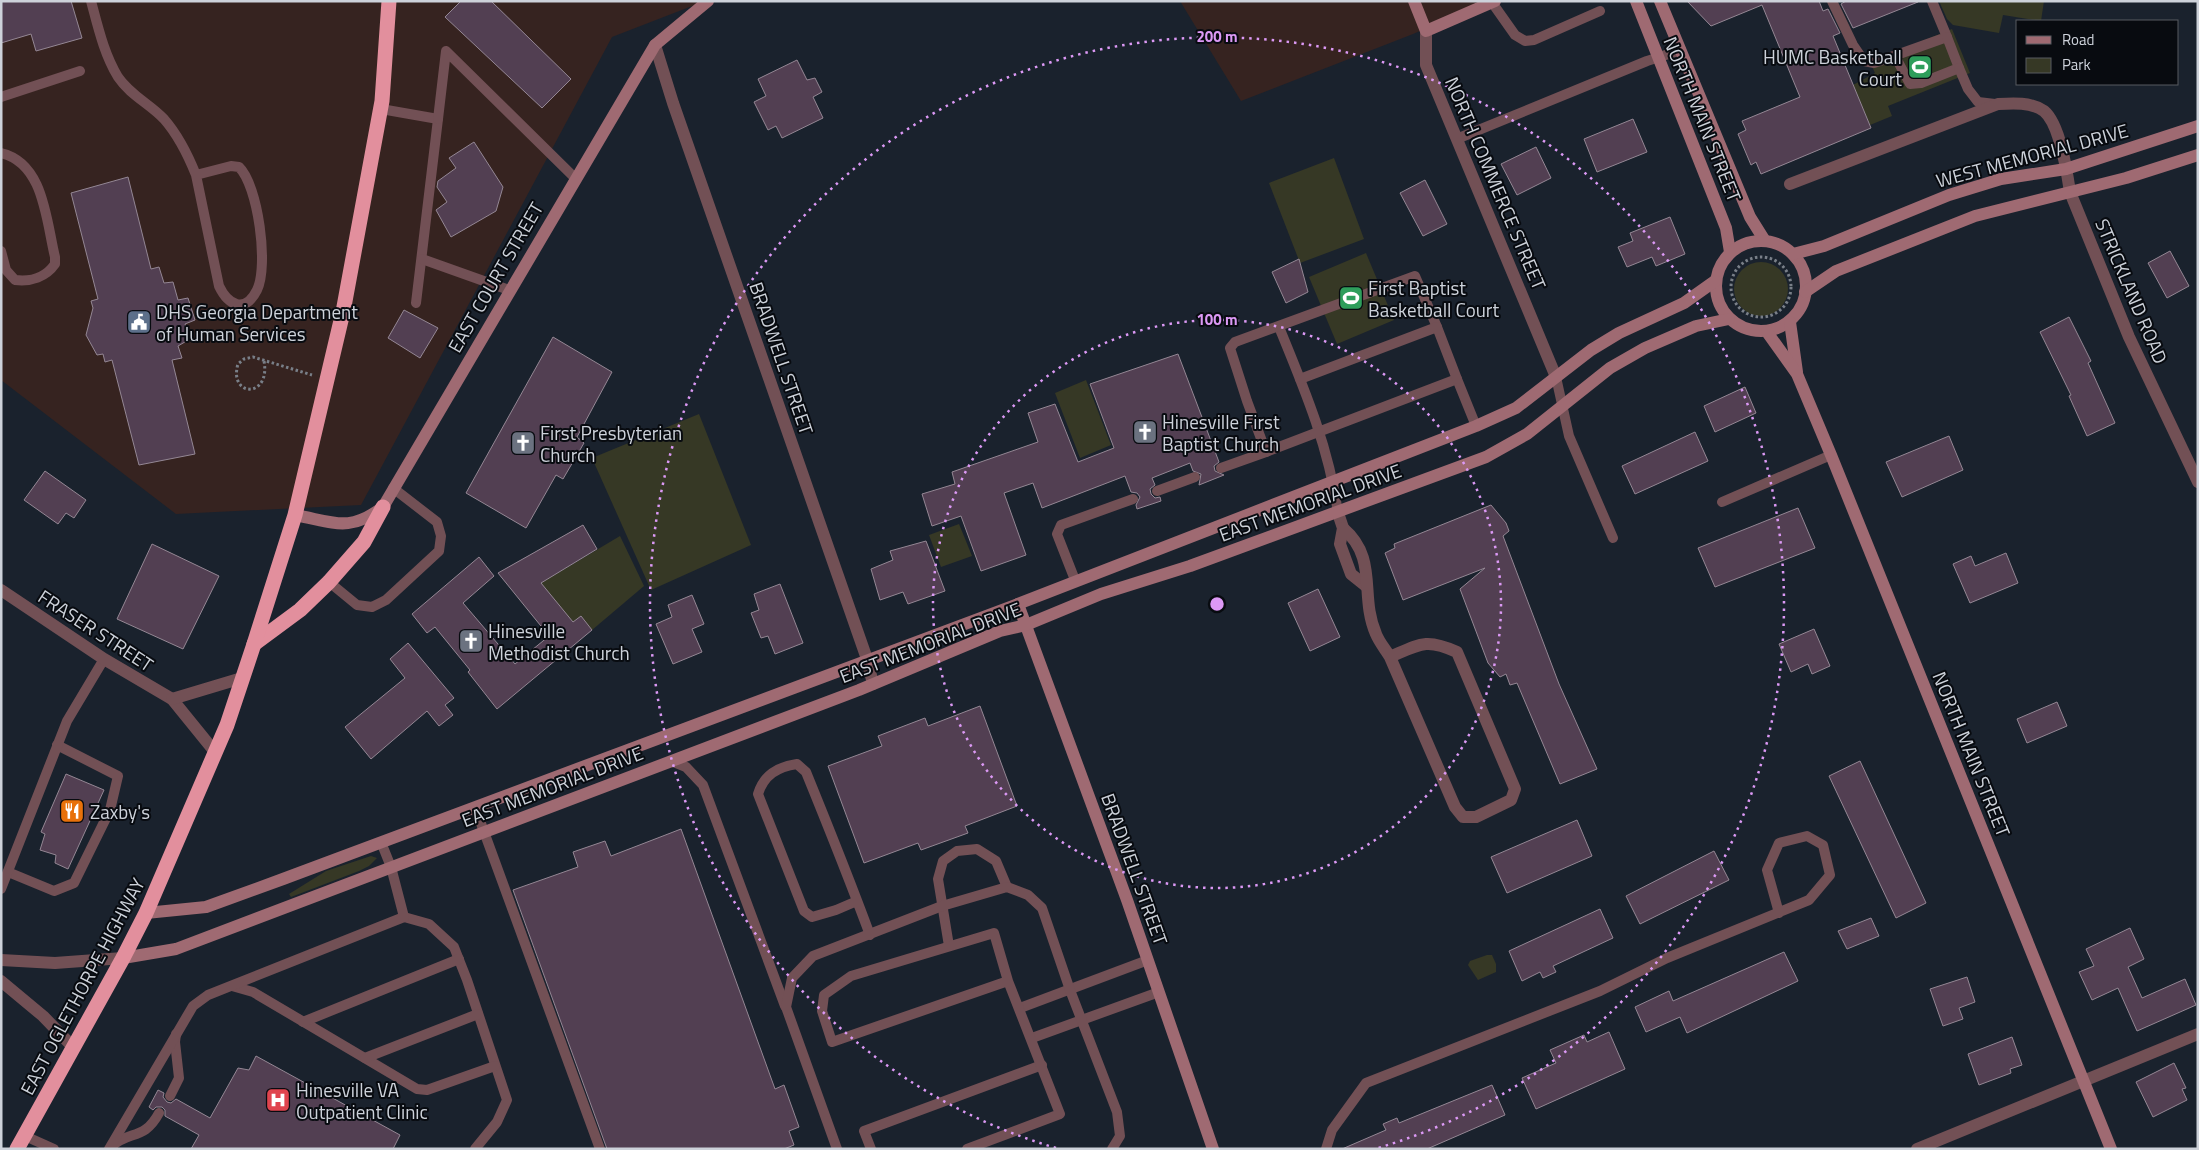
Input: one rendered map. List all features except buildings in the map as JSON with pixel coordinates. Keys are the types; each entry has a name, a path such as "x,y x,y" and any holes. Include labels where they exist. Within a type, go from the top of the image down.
{"highway":[{"name":"EAST OGLETHORPE HIGHWAY","path":"21,1142 73,1046 124,958 146,913 215,752 254,644 295,515 344,312 381,109 389,1"},
{"path":"254,644 300,610 329,582 364,542 383,507"}],"main road":[{"name":"EAST COURT STREET","path":"295,515 348,524 366,520 383,507 575,178 656,45 708,1"},
{"name":"NORTH COMMERCE STREET","path":"1414,1 1426,31"},
{"name":"NORTH MAIN STREET","path":"1636,1 1726,228 1730,252"},
{"name":"NORTH MAIN STREET","path":"1660,1 1750,217 1764,241"},
{"path":"1426,31 1492,2"},
{"name":"WEST MEMORIAL DRIVE","path":"1793,254 1824,246 1949,195 2001,179 2066,169 2198,126"},
{"path":"1805,292 1836,271 1930,232 1975,216 2126,178 2198,155"},
{"path":"1764,241 1776,244 1793,254 1805,276 1805,292 1799,312 1790,322 1767,332 1745,330 1729,319 1719,306 1715,281 1719,268 1730,252 1744,244 1764,241"},
{"name":"EAST MEMORIAL DRIVE","path":"146,913 206,907 1018,604 1075,580 1476,426 1516,408 1591,350 1619,332 1684,303 1715,281"},
{"name":"EAST MEMORIAL DRIVE","path":"124,958 176,949 873,684 991,634 1026,625 1101,594 1190,566 1486,457 1527,434 1610,368 1645,348 1696,326 1729,319"},
{"name":"NORTH MAIN STREET","path":"1790,322 1797,374"},
{"name":"NORTH MAIN STREET","path":"1767,332 1797,374 2111,1149"},
{"name":"BRADWELL STREET","path":"1018,604 1148,960 1213,1149"}],"street":[{"name":"NORTH COMMERCE STREET","path":"1426,31 1426,65 1459,138 1556,377"},
{"name":"BRADWELL STREET","path":"656,45 673,103 867,660 873,684"},
{"name":"STRICKLAND ROAD","path":"1998,104 2015,103 2032,106 2044,112 2052,122 2066,169 2070,192 2129,336 2198,482"},
{"path":"1790,184 1998,104"},
{"path":"1338,513 1343,528 1340,544 1350,574 1366,586"},
{"path":"1343,528 1356,539 1368,568 1366,586 1376,634 1390,657 1455,807 1463,817 1476,817 1511,800 1515,789 1457,652 1437,643 1419,645 1390,657"},
{"name":"FRASER STREET","path":"1,590 104,659 172,700 215,752"},
{"path":"172,700 242,678"},
{"path":"1,960 55,963 124,958"},
{"path":"1,980 43,1016 73,1046"},
{"path":"1917,1149 2198,1034"}],"lane":[{"path":"92,1 103,47 119,78 142,102 163,118 177,137 196,175 219,286 225,298 232,304 242,304 251,299 258,289 263,253 260,228 249,181 239,168 231,166 196,175"},
{"path":"1832,1 1852,45 1864,62 1874,63 1947,37"},
{"path":"1932,1 1968,89 1978,102 1998,104"},
{"path":"1492,2 1519,40 1525,41 1534,40 1600,11"},
{"path":"1459,138 1659,57 1681,50"},
{"path":"416,303 446,51 575,178"},
{"path":"1896,56 1910,84 1921,83 1959,68"},
{"path":"1,97 80,71"},
{"path":"381,109 438,119"},
{"path":"1,153 21,161 31,171 37,183 55,257 54,264 42,276 32,280 16,280 6,270 1,251"},
{"path":"422,259 509,290"},
{"path":"1266,452 1247,402 1230,348 1236,342 1415,276 1476,426"},
{"path":"1279,327 1320,432 1334,480 1338,513"},
{"path":"1300,379 1437,327"},
{"path":"1556,377 1569,436 1612,538"},
{"path":"1221,468 1457,379"},
{"path":"1722,502 1831,455"},
{"path":"1157,491 1195,477"},
{"path":"329,582 357,605 372,607 386,600 439,551 441,536 437,522 393,488"},
{"path":"1075,580 1058,534 1061,525 1133,499"},
{"path":"1,889 57,746 78,699 104,659"},
{"path":"8,872 54,892 74,883 110,810 118,776 57,746"},
{"path":"671,761 690,770 703,784 837,1149"},
{"path":"857,901 812,917 804,911 758,794 761,784 770,774 783,766 797,764 806,772 857,901 870,936"},
{"path":"475,807 600,1149"},
{"path":"1326,1149 1332,1130 1366,1083 1600,991 1667,958 1779,913 1809,900 1830,875 1823,844 1808,836 1779,843 1768,870 1779,913"},
{"path":"381,842 391,867 404,918"},
{"path":"949,946 938,879 943,861 957,851 978,848 996,861 1007,887"},
{"path":"786,1007 792,978 813,956 870,936 942,906 1007,887 1028,894 1042,908 1070,990 1117,1112 1120,1136 1112,1149"},
{"path":"109,1149 193,1006 208,995 404,918 429,924 454,947 506,1100 497,1122 475,1149"},
{"path":"967,1149 1060,1114 1032,1038 1008,981 994,933 850,976 824,995 822,1011 832,1042 1008,981"},
{"path":"303,1022 459,960"},
{"path":"1020,1008 1148,960"},
{"path":"231,986 253,992 417,1089 427,1090 495,1066"},
{"path":"1032,1038 1159,992"},
{"path":"365,1058 478,1014"},
{"path":"170,1096 179,1078 174,1042 176,1033"},
{"path":"871,1149 864,1131 1042,1064"},
{"path":"109,1149 116,1142 149,1129 159,1113"},
{"path":"21,1142 54,1149"}],"path":[{"path":"1763,258 1772,259 1780,264 1790,280 1791,289 1783,308 1765,317 1755,317 1745,313 1733,297 1733,278 1738,269 1744,262 1763,258"},
{"path":"264,360 266,374 263,383 254,389 245,389 239,385 236,379 238,364 244,359 253,357 264,360 327,379"}],"shaded area":[{"path":"1,1 705,1 612,37 361,505 176,514 1,380"},
{"path":"1180,1 1488,1 1413,34 1241,101"}],"green space":[{"path":"1939,1 2044,1 2041,20 2003,15 1999,33 1953,25 1947,19"},
{"name":"HUMC Basketball Court","path":"1952,29 1970,73 1888,106 1892,116 1870,125 1853,85 1875,73 1870,62"},
{"path":"1334,158 1364,239 1300,263 1269,183"},
{"name":"First Baptist Basketball Court","path":"1366,253 1394,320 1337,344 1309,277"},
{"path":"1761,262 1771,264 1780,270 1786,279 1788,289 1786,299 1780,308 1771,314 1761,316 1751,314 1742,308 1736,299 1734,289 1736,279 1742,270 1751,264"},
{"path":"1086,380 1111,445 1080,458 1055,393"},
{"path":"699,414 751,545 651,590 592,458"},
{"path":"959,524 972,556 941,567 929,535"},
{"path":"620,536 644,586 592,630 573,623 541,583"},
{"path":"371,856 377,858 369,866 359,871 291,897 289,894 326,871"},
{"path":"1492,955 1496,964 1496,972 1478,980 1468,965 1470,961"}],"place":[{"name":"HUMC Basketball Court","path":"1920,67"},
{"name":"First Baptist Basketball Court","path":"1351,298"},
{"name":"DHS Georgia Department of Human Services","path":"139,322"},
{"name":"Hinesville First Baptist Church","path":"1145,432"},
{"name":"First Presbyterian Church","path":"523,443"},
{"name":"Hinesville Methodist Church","path":"471,641"},
{"name":"Zaxby's","path":"72,811"},
{"name":"Hinesville VA Outpatient Clinic","path":"278,1100"}]}
